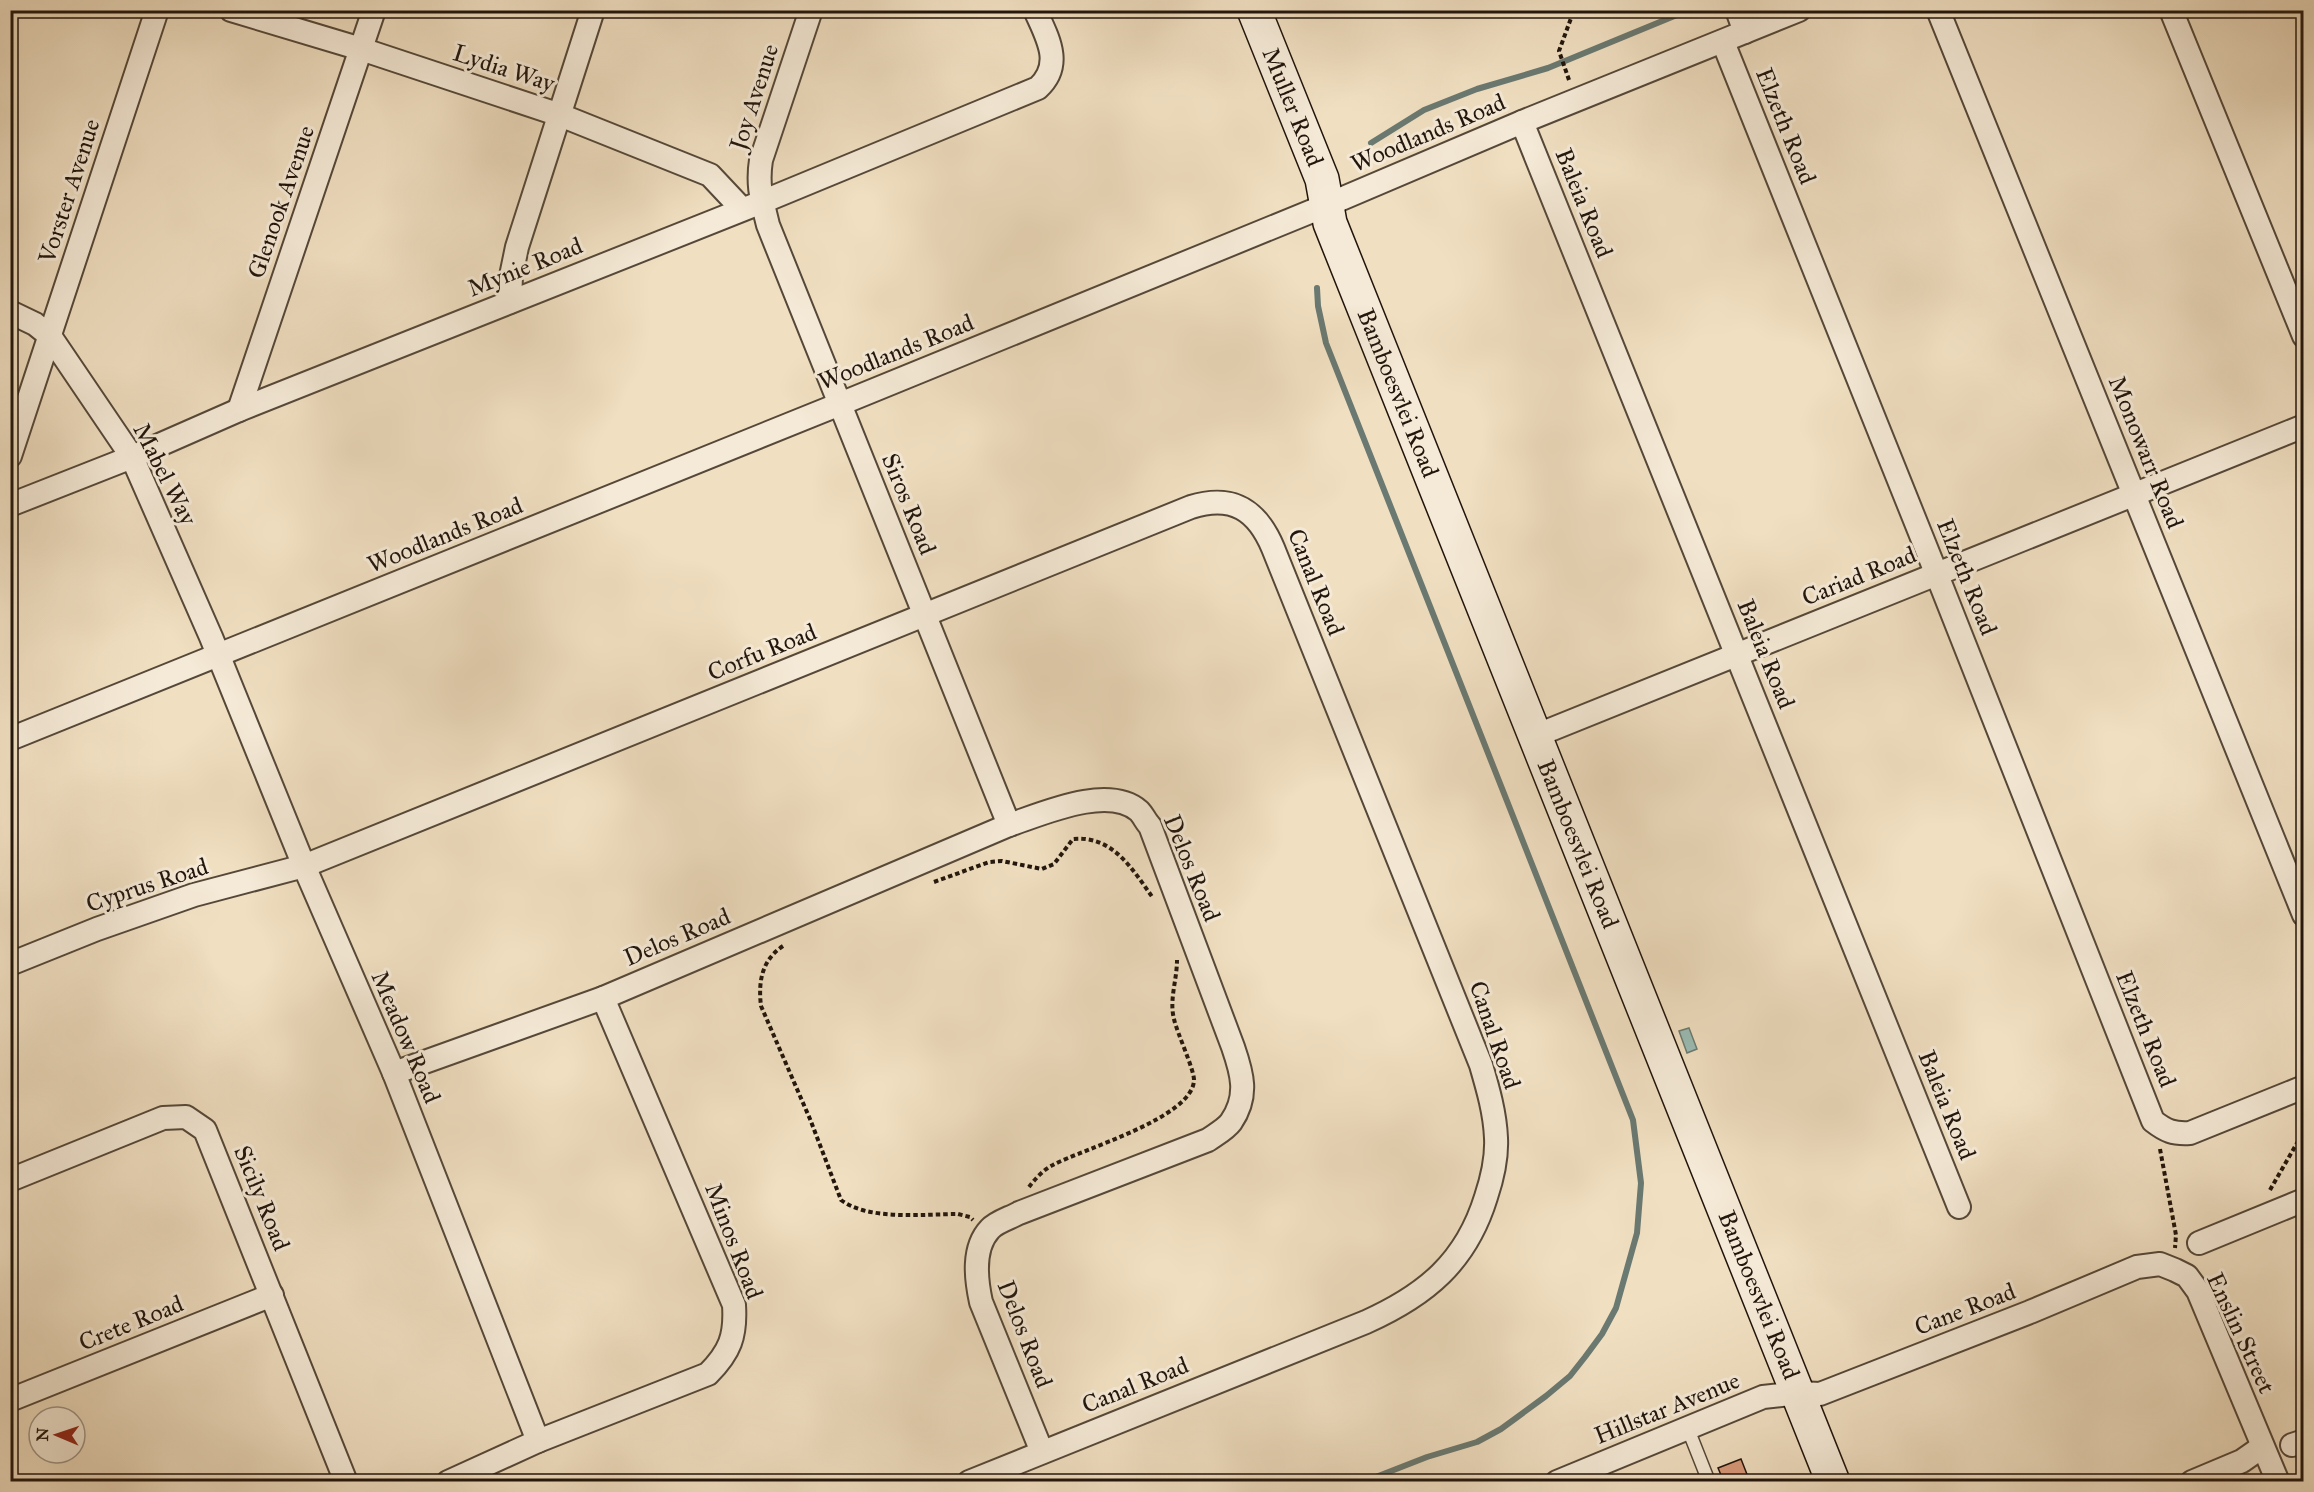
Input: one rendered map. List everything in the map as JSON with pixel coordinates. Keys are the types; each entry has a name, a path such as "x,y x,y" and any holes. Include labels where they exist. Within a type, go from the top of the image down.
{"street":[{"name":"Vorster Avenue","path":"10,456 157,10"},
{"name":"Lydia Way","path":"231,10 361,49 560,115 710,175 752,206"},
{"name":"Glenook Avenue","path":"239,410 374,10"},
{"path":"510,302 511,276 517,247 593,10"},
{"name":"Joy Avenue","path":"752,206 760,160 811,10"},
{"name":"Mynie Road","path":"10,505 132,457 239,410 752,206 1038,88 1052,69 1050,45 1035,10"},
{"name":"Muller Road","path":"1254,10 1322,179 1327,205"},
{"path":"1737,10 1745,32"},
{"name":"Woodlands Road","path":"10,739 840,404 1799,10"},
{"name":"Monowarr Road","path":"1938,10 2304,915"},
{"path":"2171,10 2304,336"},
{"name":"Elzeth Road","path":"1723,42 2153,1121 2164,1130"},
{"name":"Baleia Road","path":"1522,122 1959,1207"},
{"name":"Bamboesvlei Road","path":"1327,205 1330,223 1833,1482"},
{"name":"Siros Road","path":"752,206 768,225 1009,825"},
{"name":"Mabel Way","path":"10,312 35,324 50,336 132,457 218,656"},
{"name":"Cariad Road","path":"1534,736 2304,426"},
{"name":"Corfu Road","path":"304,866 1191,507 1206,502 1218,502 1241,509"},
{"name":"Canal Road","path":"969,1482 1366,1322 1408,1300 1436,1280 1459,1255 1475,1228 1491,1180 1496,1140 1492,1103 1481,1065 1265,528 1249,512 1241,509"},
{"name":"Meadow Road","path":"218,656 304,866 394,1073 538,1441"},
{"name":"Delos Road","path":"394,1073 603,998 1009,825 1074,804 1098,799 1124,804 1139,811 1149,826 1233,1047 1243,1075 1242,1097 1231,1122 1208,1140 1019,1213 990,1228 977,1262 976,1280 981,1302 1042,1452"},
{"name":"Cyprus Road","path":"10,964 98,929 194,895 304,866"},
{"name":"Minos Road","path":"448,1482 538,1441 708,1374 722,1360 731,1343 735,1323 734,1305 603,998"},
{"path":"2164,1130 2175,1134 2190,1133 2304,1088"},
{"name":"Sicily Road","path":"10,1180 163,1118 186,1117 205,1130 346,1482"},
{"path":"2199,1243 2304,1200"},
{"name":"Enslin Street","path":"2148,1266 2160,1264 2187,1276 2198,1292 2278,1482"},
{"name":"Cane Road","path":"1799,1393 1820,1394 2030,1312 2137,1267 2148,1266"},
{"name":"Crete Road","path":"10,1400 272,1295"},
{"name":"Hillstar Avenue","path":"1557,1482 1688,1430 1763,1397 1799,1393"},
{"path":"2192,1482 2242,1461 2262,1447"}],"lane":[{"path":"1688,1430 1709,1482"}],"path":[{"path":"1567,73 1559,51 1574,10"},
{"path":"934,882 989,862 1002,861 1042,869 1053,864 1073,839 1083,838 1102,843 1125,859 1155,900"},
{"path":"788,943 774,952 763,968 759,993 761,1006 810,1119 841,1200 850,1206 878,1213 958,1214 970,1217 984,1239"},
{"path":"1026,1191 1051,1166 1164,1116 1174,1110 1189,1094 1194,1080 1174,1020 1172,1006 1177,977 1177,956"},
{"path":"2164,1130 2159,1153 2176,1235 2175,1270"},
{"path":"2270,1191 2304,1131"}],"water":[{"path":"1689,1028 1697,1049 1687,1053 1679,1031"}],"building":[{"path":"1741,1459 1750,1482 1724,1482 1718,1468"}],"waterway":[{"path":"1371,143 1424,110 1477,89 1548,68 1689,10"},
{"path":"1317,288 1318,306 1326,343 1633,1120 1641,1183 1637,1233 1616,1308 1602,1334 1570,1376 1501,1429 1477,1442 1427,1457 1363,1482"}]}
